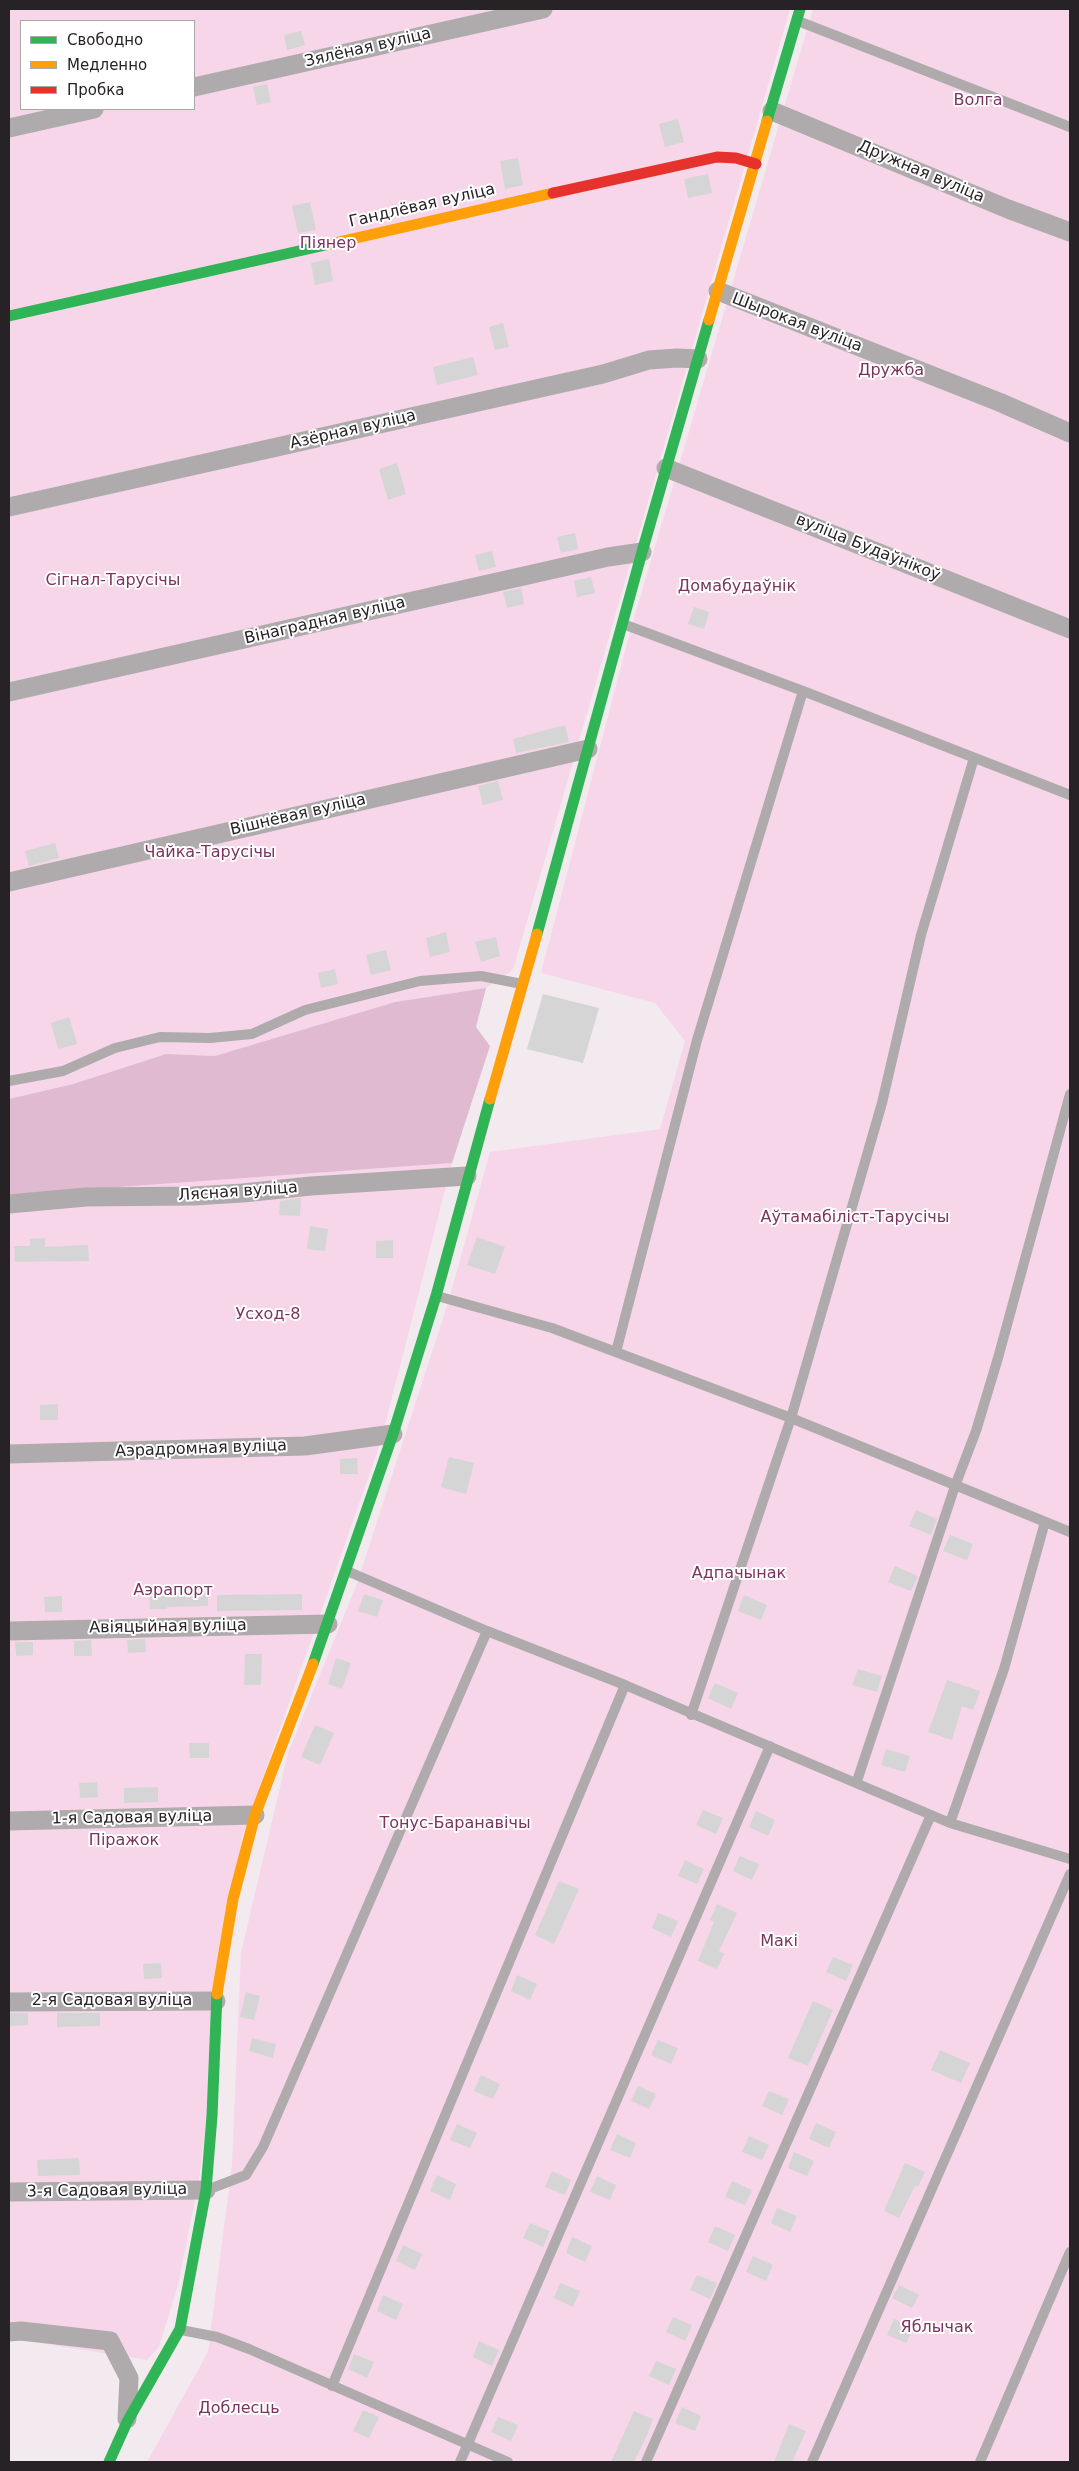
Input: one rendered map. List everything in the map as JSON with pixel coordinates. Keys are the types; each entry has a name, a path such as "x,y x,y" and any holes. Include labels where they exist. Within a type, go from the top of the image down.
{"street":[{"name":"Зялёная вуліца","path":"195,86 542,9"},
{"path":"109,2462 127,2422 180,2329 206,2190 212,2116 217,1982 233,1899 255,1815 328,1624 393,1434 436,1296 467,1176 642,552 772,111 800,9"},
{"path":"9,128 90,110"},
{"name":"Дружная вуліца","path":"772,111 1008,209 1070,232"},
{"name":"Гандлёвая вуліца","path":"9,316 687,163 717,158 736,158 756,164"},
{"name":"Шырокая вуліца","path":"718,292 999,402 1070,433"},
{"name":"Азёрная вуліца","path":"9,507 593,376 649,360 698,359"},
{"name":"вуліца Будаўнікоў","path":"666,468 1070,629"},
{"name":"Вінаградная вуліца","path":"9,692 608,557 642,552"},
{"name":"Вішнёвая вуліца","path":"9,882 588,749"},
{"name":"Лясная вуліца","path":"9,1204 86,1196 193,1196 244,1193 311,1186 467,1176"},
{"name":"Аэрадромная вуліца","path":"9,1454 306,1446 393,1434"},
{"name":"Авіяцыйная вуліца","path":"9,1631 328,1624"},
{"name":"1-я Садовая вуліца","path":"9,1821 255,1815"},
{"name":"2-я Садовая вуліца","path":"9,2002 216,2000"},
{"name":"3-я Садовая вуліца","path":"9,2192 206,2190"},
{"path":"9,2332 21,2331 110,2341 129,2378 127,2422"}],"lane":[{"path":"797,21 1070,127"},
{"path":"622,624 803,691 1070,795"},
{"path":"616,1352 698,1040 803,691"},
{"path":"691,1714 792,1418 882,1103 921,935 974,758"},
{"path":"9,1081 64,1071 115,1048 160,1037 210,1038 252,1034 305,1010 420,981 481,976 522,984"},
{"path":"857,1781 976,1431 998,1358 1070,1094"},
{"path":"436,1296 552,1328 792,1418 1070,1532"},
{"path":"950,1823 1004,1669 1045,1522"},
{"path":"346,1571 487,1631 625,1685 691,1714 857,1781 950,1823 1070,1859"},
{"path":"206,2190 246,2175 263,2147 487,1631"},
{"path":"332,2386 625,1685"},
{"path":"460,2462 770,1746"},
{"path":"646,2462 932,1815"},
{"path":"812,2462 1070,1874"},
{"path":"980,2462 1070,2252"},
{"path":"180,2329 217,2337 508,2462"}],"green space":[{"path":"9,9 790,9 513,970 486,988 395,1002 215,1056 166,1054 73,1084 9,1099"},
{"path":"813,9 1070,9 1070,2462 147,2462 208,2352 232,2164 241,1953 288,1753 356,1586 448,1303 490,1152 660,1129 685,1041 655,1003 541,973 630,632"},
{"path":"452,1163 380,1444 242,1837 199,2180 178,2285 159,2347 147,2360 21,2340 9,2341 9,1195"}],"shaded area":[{"path":"486,988 476,1027 490,1046 452,1163 9,1195 9,1099 73,1084 166,1054 215,1056 395,1002"}],"building":[{"path":"301,31 305,45 287,50 284,35"},
{"path":"267,84 271,102 257,105 253,87"},
{"path":"678,119 684,142 665,147 659,124"},
{"path":"518,158 523,185 505,189 500,161"},
{"path":"708,174 712,193 688,198 684,179"},
{"path":"310,202 316,230 298,233 292,206"},
{"path":"329,259 333,281 315,285 311,263"},
{"path":"503,323 509,347 495,350 489,327"},
{"path":"473,357 478,375 437,385 433,367"},
{"path":"397,463 406,494 388,500 379,469"},
{"path":"575,533 578,549 561,553 557,537"},
{"path":"492,551 496,567 479,571 475,555"},
{"path":"591,577 595,593 577,597 574,581"},
{"path":"521,588 524,604 507,608 503,592"},
{"path":"694,607 709,612 704,629 688,624"},
{"path":"565,725 569,742 516,753 513,739"},
{"path":"498,781 503,800 483,805 478,786"},
{"path":"55,843 59,858 29,866 25,851"},
{"path":"446,932 450,952 430,957 426,938"},
{"path":"496,937 500,956 481,962 475,942"},
{"path":"386,950 391,970 371,975 366,955"},
{"path":"335,969 338,984 321,988 318,973"},
{"path":"543,994 599,1008 583,1063 527,1049"},
{"path":"69,1017 77,1044 58,1049 51,1023"},
{"path":"301,1198 300,1216 279,1215 280,1201"},
{"path":"310,1226 328,1229 325,1251 307,1249"},
{"path":"477,1237 505,1247 495,1274 467,1265"},
{"path":"45,1238 45,1247 88,1245 89,1261 15,1262 14,1246 30,1246 30,1239"},
{"path":"393,1240 393,1258 376,1258 376,1241"},
{"path":"58,1404 58,1420 40,1420 40,1405"},
{"path":"449,1457 474,1463 466,1494 441,1487"},
{"path":"357,1458 358,1474 340,1474 340,1459"},
{"path":"916,1510 937,1519 931,1535 909,1526"},
{"path":"950,1535 973,1544 967,1560 943,1551"},
{"path":"895,1566 918,1576 911,1591 888,1582"},
{"path":"208,1591 208,1606 150,1609 149,1594"},
{"path":"302,1594 302,1610 217,1611 217,1595"},
{"path":"364,1594 383,1600 377,1617 358,1611"},
{"path":"744,1595 767,1605 761,1620 738,1611"},
{"path":"62,1596 62,1612 45,1612 44,1597"},
{"path":"145,1639 146,1652 128,1653 127,1640"},
{"path":"91,1640 92,1656 74,1656 74,1641"},
{"path":"15,1642 33,1642 33,1655 16,1656"},
{"path":"245,1654 262,1654 261,1685 244,1685"},
{"path":"336,1658 351,1663 342,1689 328,1684"},
{"path":"858,1669 882,1676 877,1692 852,1685"},
{"path":"947,1680 980,1691 973,1710 962,1706 952,1740 928,1732"},
{"path":"715,1683 738,1693 731,1709 708,1698"},
{"path":"315,1725 334,1733 320,1765 301,1757"},
{"path":"189,1743 209,1743 209,1758 190,1758"},
{"path":"886,1749 910,1756 905,1772 881,1765"},
{"path":"97,1782 98,1797 80,1798 79,1783"},
{"path":"158,1787 158,1802 124,1803 124,1788"},
{"path":"703,1810 723,1818 716,1834 696,1825"},
{"path":"756,1811 775,1820 768,1836 749,1827"},
{"path":"740,1856 759,1864 752,1880 733,1871"},
{"path":"685,1860 704,1869 697,1884 678,1876"},
{"path":"559,1881 579,1889 554,1944 535,1935"},
{"path":"717,1904 737,1913 719,1951 724,1954 717,1969 698,1961 714,1922 710,1920"},
{"path":"658,1913 678,1921 671,1937 652,1928"},
{"path":"833,1957 853,1965 846,1981 826,1972"},
{"path":"161,1963 162,1978 144,1979 143,1964"},
{"path":"517,1975 537,1984 530,2000 511,1991"},
{"path":"246,1992 260,1996 254,2020 240,2017"},
{"path":"813,2001 833,2010 808,2066 788,2058"},
{"path":"10,2013 28,2013 28,2025 10,2026"},
{"path":"57,2013 100,2013 100,2026 57,2027"},
{"path":"252,2038 276,2044 273,2058 249,2051"},
{"path":"658,2040 678,2048 671,2064 651,2055"},
{"path":"940,2050 970,2063 961,2083 931,2070"},
{"path":"481,2075 500,2084 493,2099 474,2091"},
{"path":"638,2086 656,2094 649,2109 631,2101"},
{"path":"769,2091 789,2099 782,2115 762,2106"},
{"path":"816,2123 836,2132 829,2148 809,2139"},
{"path":"457,2124 477,2133 470,2148 450,2140"},
{"path":"617,2134 636,2143 630,2158 610,2150"},
{"path":"749,2136 769,2145 762,2160 742,2152"},
{"path":"794,2152 814,2161 807,2176 788,2168"},
{"path":"79,2158 80,2175 38,2176 37,2160"},
{"path":"905,2163 925,2172 918,2187 915,2186 899,2218 884,2211"},
{"path":"552,2171 571,2180 565,2195 545,2187"},
{"path":"437,2175 456,2184 450,2200 430,2191"},
{"path":"597,2176 616,2185 610,2200 590,2192"},
{"path":"732,2181 752,2190 745,2205 725,2197"},
{"path":"777,2208 797,2216 790,2232 771,2223"},
{"path":"530,2223 550,2231 543,2247 523,2238"},
{"path":"715,2226 735,2235 728,2251 708,2242"},
{"path":"572,2237 592,2246 585,2262 566,2253"},
{"path":"403,2245 422,2254 415,2270 396,2261"},
{"path":"753,2256 773,2265 766,2281 746,2272"},
{"path":"697,2275 717,2283 710,2299 690,2290"},
{"path":"560,2283 580,2291 573,2307 554,2298"},
{"path":"899,2285 919,2295 912,2308 892,2298"},
{"path":"383,2295 403,2304 396,2320 377,2311"},
{"path":"673,2317 692,2325 685,2341 666,2332"},
{"path":"894,2319 914,2328 906,2343 887,2335"},
{"path":"479,2341 499,2350 492,2366 473,2357"},
{"path":"354,2354 374,2362 367,2378 348,2369"},
{"path":"656,2361 676,2369 669,2385 649,2376"},
{"path":"682,2407 701,2416 695,2431 675,2423"},
{"path":"363,2410 379,2417 369,2438 353,2431"},
{"path":"634,2411 653,2419 647,2435 634,2462 611,2462"},
{"path":"498,2417 518,2425 511,2441 491,2432"},
{"path":"789,2424 806,2431 792,2462 774,2462"}],"traffic: fast":[{"path":"767,121 800,9"},
{"path":"9,316 330,244"},
{"path":"537,934 642,552 709,320"},
{"path":"313,1664 393,1434 436,1296 490,1099"},
{"path":"109,2462 127,2422 180,2329 206,2190 212,2116 217,1994"}],"traffic: slow":[{"path":"709,320 767,121"},
{"path":"330,244 553,193"},
{"path":"490,1099 537,934"},
{"path":"217,1994 233,1899 255,1815 313,1664"}],"traffic: jam":[{"path":"553,193 717,157 736,158 756,164"}],"park label":[{"name":"Волга","path":"978,101"},
{"name":"Піянер","path":"328,244"},
{"name":"Дружба","path":"891,371"},
{"name":"Сігнал-Тарусічы","path":"113,581"},
{"name":"Домабудаўнік","path":"737,587"},
{"name":"Чайка-Тарусічы","path":"210,853"},
{"name":"Аўтамабіліст-Тарусічы","path":"855,1218"},
{"name":"Усход-8","path":"268,1315"},
{"name":"Адпачынак","path":"739,1574"},
{"name":"Аэрапорт","path":"173,1591"},
{"name":"Тонус-Баранавічы","path":"455,1824"},
{"name":"Піражок","path":"124,1841"},
{"name":"Макі","path":"779,1942"},
{"name":"Яблычак","path":"937,2328"},
{"name":"Доблесць","path":"239,2409"}]}
